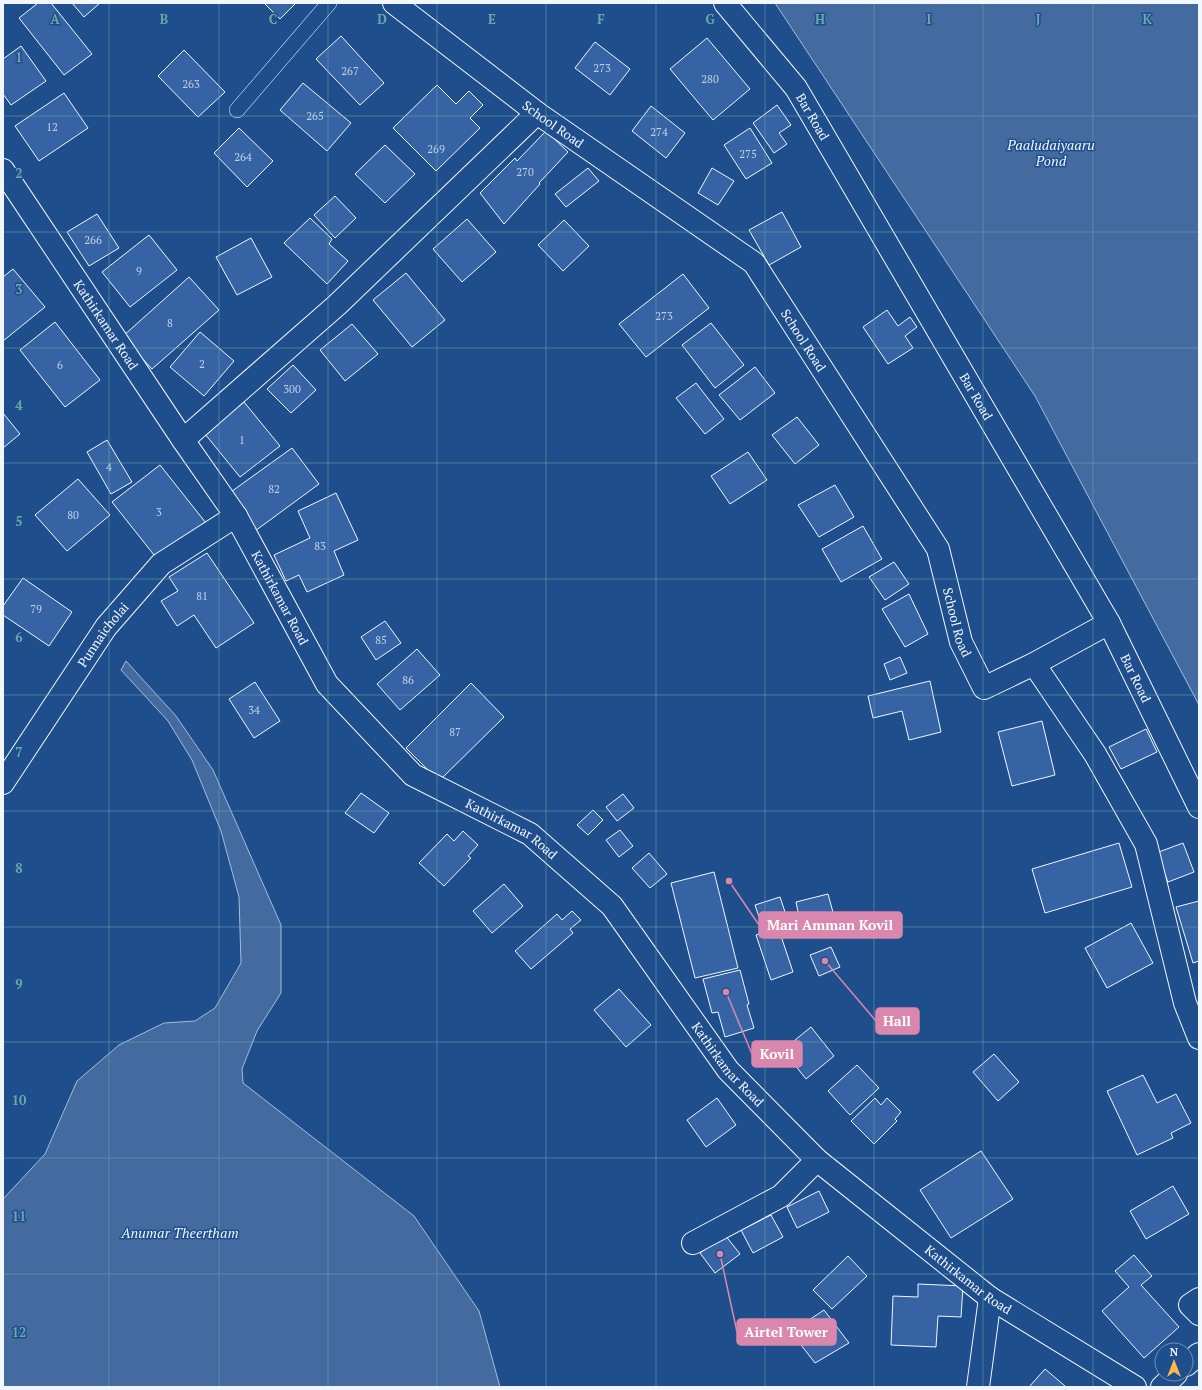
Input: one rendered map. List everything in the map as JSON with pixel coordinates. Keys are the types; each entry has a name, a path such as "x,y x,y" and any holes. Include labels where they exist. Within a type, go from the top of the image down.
{"street":[{"name":"School Road","path":"394,3 537,113 754,263 938,549 961,642 984,688 1034,664 1109,623"},
{"name":"Bar Road","path":"725,3 796,88 1109,623 1199,807"},
{"path":"183,440 337,305 537,113"},
{"name":"Kathirkamar Road","path":"3,170 183,440 236,516 327,684 412,775 530,834 612,906 728,1070 817,1160 990,1298 1135,1387"},
{"name":"Punnaicholai","path":"3,783 106,627 161,564 236,516"},
{"path":"1034,664 1095,754 1146,844 1184,1003 1199,1038"},
{"path":"693,1243 781,1196 817,1160"},
{"path":"978,1387 990,1298"},
{"path":"1199,1299 1190,1305 1199,1314"}],"lane":[{"path":"237,110 329,3"}],"water":[{"name":"Paaludaiyaaru Pond","path":"775,3 1199,3 1199,705 1035,396"},
{"name":"Anumar Theertham","path":"126,661 176,716 213,770 281,925 281,993 257,1031 242,1069 243,1083 414,1216 479,1311 500,1387 3,1387 3,1199 45,1154 77,1081 119,1045 164,1023 195,1021 215,1008 241,963 239,897 221,831 192,760 168,721 121,670"}],"building":[{"path":"38,3 51,3 92,54 64,75 19,18"},
{"path":"72,3 100,3 84,17"},
{"path":"264,3 296,3 280,19"},
{"path":"341,36 384,83 360,105 316,59"},
{"path":"707,38 750,89 713,120 670,69"},
{"path":"595,42 630,69 610,95 575,68"},
{"path":"21,46 46,81 11,105 3,94 3,59"},
{"path":"184,50 225,92 198,117 158,76"},
{"path":"303,83 351,123 327,151 280,110"},
{"path":"437,85 456,104 469,91 483,105 470,118 480,128 436,171 393,128"},
{"path":"64,93 88,128 39,161 15,126"},
{"path":"777,105 791,125 779,133 787,144 774,153 753,123"},
{"path":"651,106 685,133 666,158 632,131"},
{"path":"239,128 273,161 247,187 214,153"},
{"path":"750,128 772,163 746,179 724,145"},
{"path":"546,131 568,152 504,224 480,193 515,158 517,161"},
{"path":"385,145 415,174 385,203 355,174"},
{"path":"588,168 599,181 566,207 555,194"},
{"path":"712,168 734,181 718,205 698,193"},
{"path":"335,196 356,218 335,238 314,215"},
{"path":"782,212 801,247 769,265 749,230"},
{"path":"97,214 119,248 89,266 67,232"},
{"path":"310,218 332,239 329,244 348,261 327,284 284,243"},
{"path":"467,219 496,252 462,282 433,249"},
{"path":"564,220 589,246 563,271 538,245"},
{"path":"149,235 177,270 130,307 102,272"},
{"path":"251,238 272,277 237,295 216,257"},
{"path":"13,269 45,307 3,341 3,277"},
{"path":"406,273 445,320 412,347 373,300"},
{"path":"683,274 709,308 646,357 619,324"},
{"path":"189,277 219,310 152,369 122,337"},
{"path":"887,310 898,326 910,317 917,327 905,336 913,348 888,364 863,327"},
{"path":"55,322 100,380 65,407 20,350"},
{"path":"711,323 744,365 715,388 682,345"},
{"path":"352,324 378,354 345,381 320,350"},
{"path":"200,332 234,361 204,396 170,367"},
{"path":"293,365 316,390 291,413 267,389"},
{"path":"755,367 775,393 740,420 719,395"},
{"path":"696,383 724,419 705,434 676,398"},
{"path":"244,402 280,446 240,477 205,434"},
{"path":"3,413 20,434 3,448"},
{"path":"797,417 819,445 795,464 772,435"},
{"path":"107,440 132,482 111,494 87,452"},
{"path":"292,448 319,484 255,531 228,494"},
{"path":"748,452 767,480 730,504 711,476"},
{"path":"160,465 206,523 158,560 112,502"},
{"path":"78,479 110,515 67,551 35,515"},
{"path":"835,485 854,517 819,537 798,505"},
{"path":"336,493 358,540 334,551 344,575 307,592 299,575 286,581 274,555 310,538 298,511"},
{"path":"863,526 882,559 841,582 822,549"},
{"path":"207,553 254,623 216,648 194,615 177,626 161,601 178,591 169,577"},
{"path":"894,562 909,584 885,600 869,577"},
{"path":"23,578 72,612 49,646 3,615 3,606"},
{"path":"909,594 928,634 905,647 882,609"},
{"path":"385,621 401,643 376,660 361,637"},
{"path":"417,649 440,675 400,710 377,684"},
{"path":"900,657 907,673 890,680 884,664"},
{"path":"930,681 941,732 909,740 902,711 873,718 868,696"},
{"path":"255,682 280,721 254,738 229,699"},
{"path":"471,683 504,717 439,781 406,748"},
{"path":"1042,721 1055,775 1012,786 998,732"},
{"path":"1146,729 1157,752 1121,769 1109,747"},
{"path":"361,793 389,813 374,833 345,813"},
{"path":"623,794 634,808 617,821 606,807"},
{"path":"593,810 603,820 588,835 577,825"},
{"path":"620,830 633,846 619,857 606,840"},
{"path":"463,831 478,845 468,856 471,858 444,886 419,863 447,834 454,841"},
{"path":"1119,843 1132,887 1045,913 1032,869"},
{"path":"1183,843 1194,872 1168,882 1156,853"},
{"path":"649,853 667,874 650,888 632,868"},
{"path":"714,872 738,968 695,978 671,883"},
{"path":"504,884 523,906 492,933 473,911"},
{"path":"828,894 834,916 801,926 796,902"},
{"path":"780,897 786,915 761,923 755,905"},
{"path":"1199,901 1199,961 1193,963 1176,907"},
{"path":"572,911 581,920 570,929 573,933 531,969 515,951 557,914 562,920"},
{"path":"1131,923 1153,963 1107,988 1085,948"},
{"path":"778,927 793,972 771,980 756,935"},
{"path":"831,947 840,967 819,976 810,955"},
{"path":"740,970 749,1004 747,1005 754,1028 725,1037 718,1012 712,1013 703,979"},
{"path":"619,989 651,1025 626,1047 594,1010"},
{"path":"811,1027 834,1056 806,1079 783,1050"},
{"path":"994,1054 1019,1082 998,1101 973,1072"},
{"path":"857,1065 879,1088 850,1115 828,1091"},
{"path":"1143,1075 1157,1103 1176,1094 1191,1123 1171,1133 1173,1138 1137,1155 1107,1091"},
{"path":"717,1098 736,1125 706,1147 687,1120"},
{"path":"875,1098 881,1105 887,1098 901,1112 895,1119 897,1121 874,1144 851,1121"},
{"path":"981,1151 1013,1199 951,1238 920,1190"},
{"path":"1173,1186 1189,1214 1146,1239 1130,1211"},
{"path":"819,1191 829,1212 797,1228 787,1207"},
{"path":"771,1215 783,1237 753,1253 741,1230"},
{"path":"725,1235 740,1254 715,1273 700,1253"},
{"path":"1134,1255 1152,1276 1141,1285 1179,1327 1162,1342 1154,1342 1154,1349 1144,1358 1102,1311 1129,1287 1115,1271"},
{"path":"848,1256 867,1276 832,1309 813,1290"},
{"path":"918,1284 963,1286 961,1317 938,1316 936,1347 891,1345 893,1296 918,1297"},
{"path":"824,1310 849,1343 815,1363 791,1332"},
{"path":"1045,1369 1065,1386 1029,1387"}],"place":[{"name":"Mari Amman Kovil","path":"729,881"},
{"name":"Hall","path":"825,961"},
{"name":"Kovil","path":"726,992"},
{"name":"Airtel Tower","path":"720,1254"}]}
